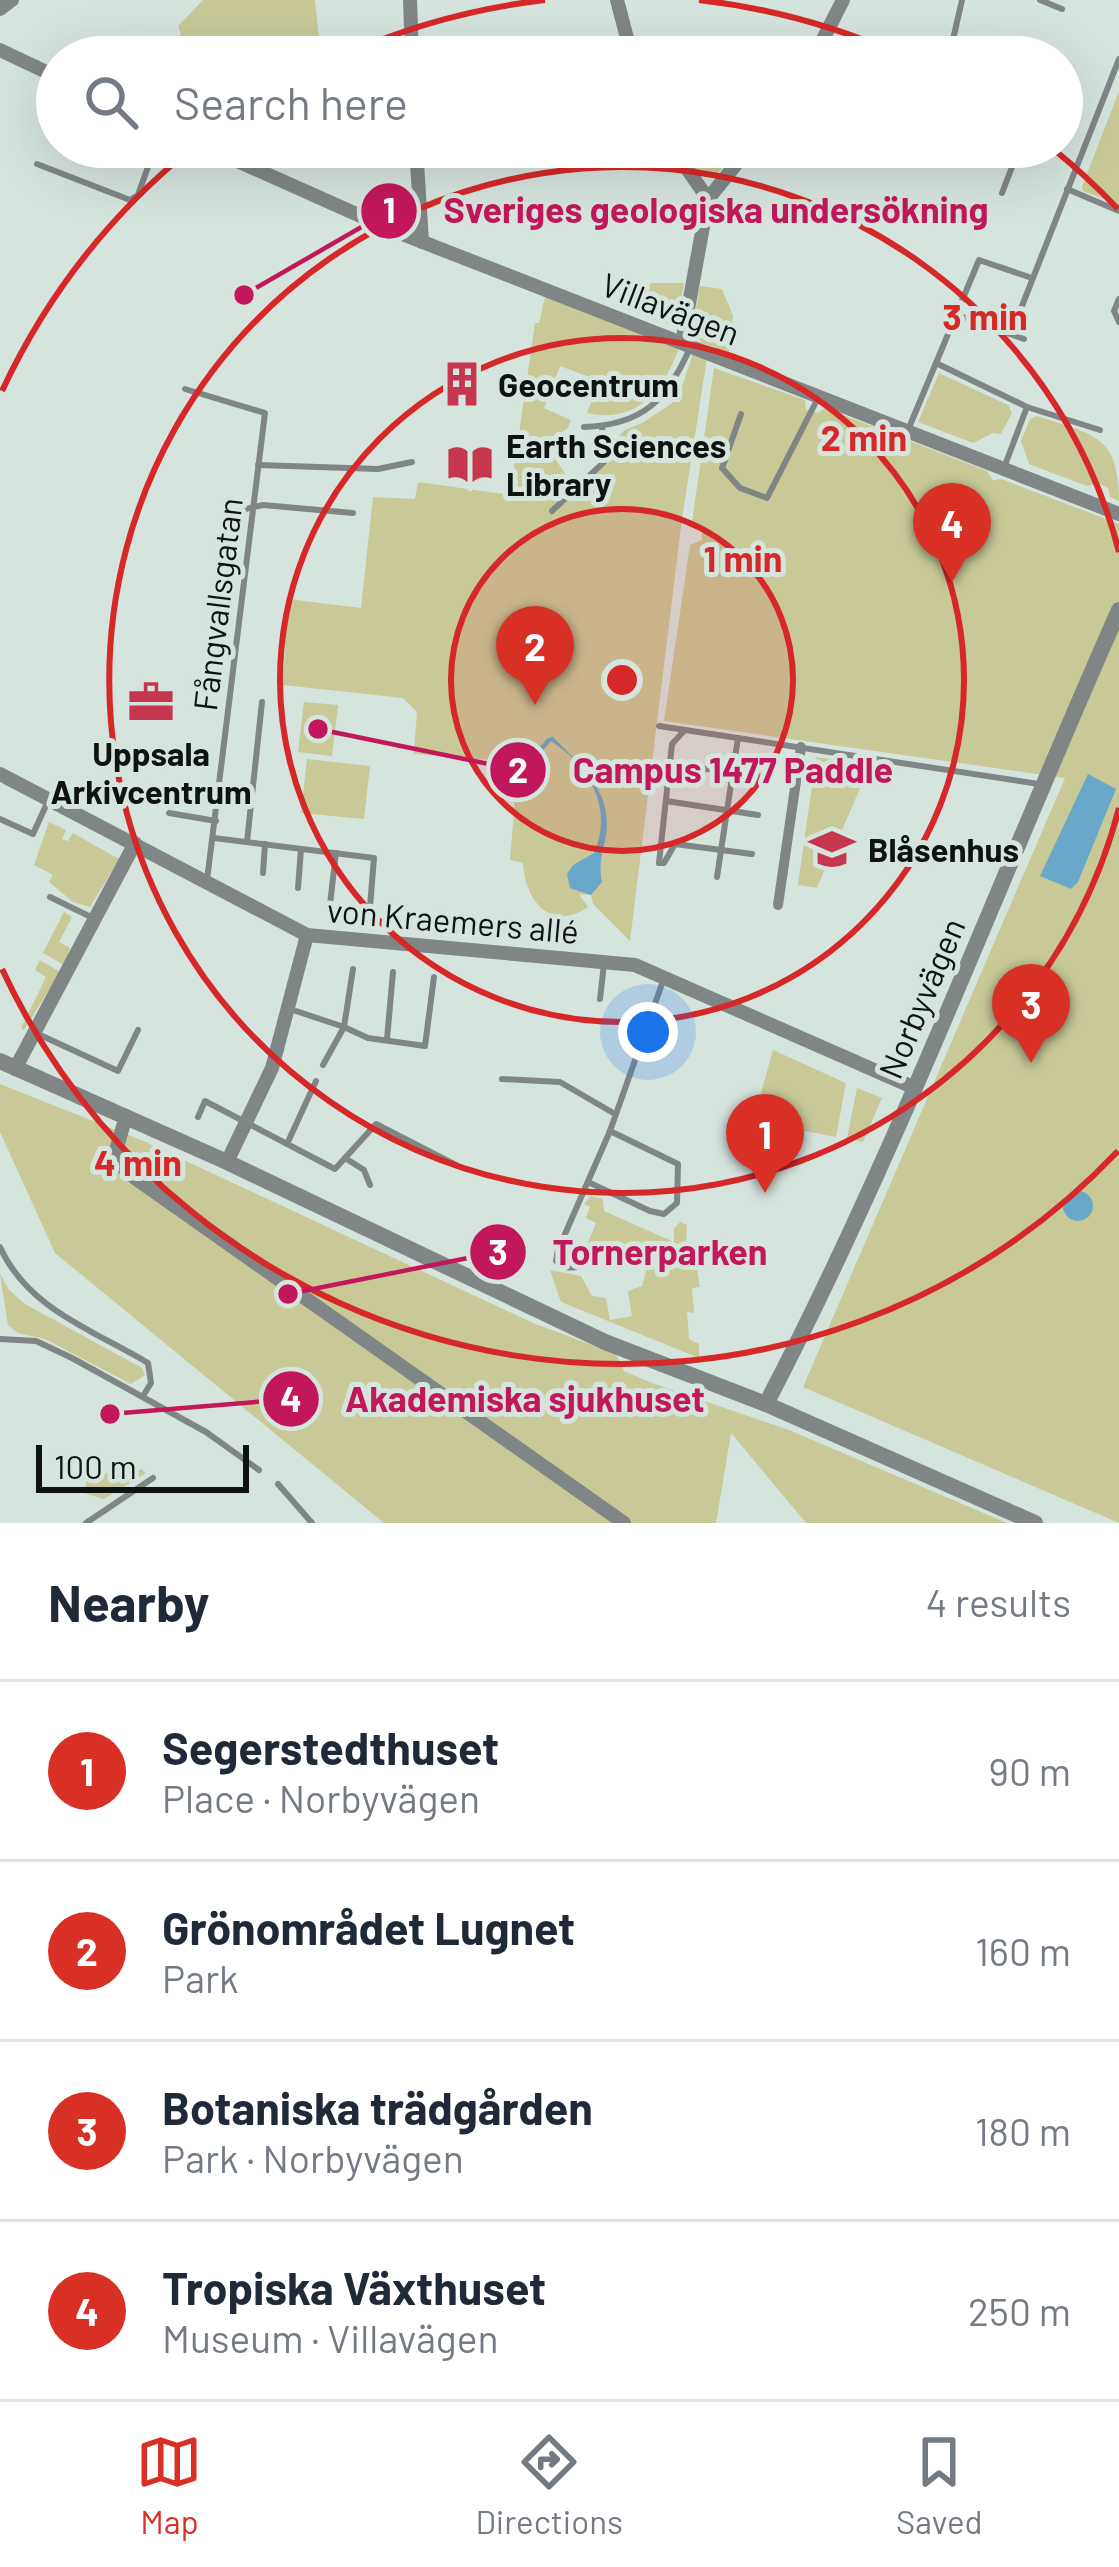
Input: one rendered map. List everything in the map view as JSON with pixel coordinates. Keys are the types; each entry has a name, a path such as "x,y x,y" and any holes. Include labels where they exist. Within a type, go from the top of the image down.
{"street":[{"path":"0,9 12,0"},
{"path":"410,0 411,36"},
{"path":"617,0 626,36"},
{"path":"825,36 843,0"},
{"path":"0,50 36,67"},
{"name":"Villavägen","path":"254,168 422,242 1119,514"},
{"path":"417,168 422,242"},
{"path":"687,168 708,199"},
{"path":"687,343 708,199 734,168"},
{"name":"Norbyvägen","path":"766,1404 820,1304 1119,610"},
{"path":"778,905 801,747"},
{"name":"von Kraemers allé","path":"0,774 308,934 635,965 916,1088"},
{"path":"135,843 34,1033 8,1065 226,1162 605,1342 766,1404 1035,1523"},
{"path":"226,1162 272,1068 308,934"},
{"path":"126,1116 115,1154 135,1178 624,1523"}],"lane":[{"path":"954,36 962,0"},
{"path":"1040,0 1062,9"},
{"path":"1083,147 1119,59"},
{"path":"48,168 130,200 138,195 148,168"},
{"path":"1002,194 1012,168"},
{"path":"1011,334 1074,168"},
{"path":"1066,188 1119,211"},
{"path":"908,430 979,260 1031,277"},
{"path":"1119,298 1114,311 1119,322"},
{"path":"957,315 1024,339"},
{"path":"584,427 630,419 653,405 677,376 687,343"},
{"path":"938,364 1027,406 1100,430"},
{"name":"Fångvallsgatan","path":"185,389 265,412 206,883"},
{"path":"741,414 722,468 740,488 766,498 820,394"},
{"path":"1003,470 1027,406"},
{"path":"551,511 604,462 602,426"},
{"path":"257,465 378,469 412,462"},
{"path":"232,512 253,505 353,513"},
{"path":"247,842 262,703"},
{"path":"659,726 1043,785"},
{"path":"686,730 672,744 659,863 664,863 675,844 752,854"},
{"path":"717,877 737,738"},
{"path":"671,764 763,777"},
{"path":"0,819 33,834 49,798"},
{"path":"666,801 758,815"},
{"path":"169,813 216,821"},
{"path":"214,838 374,858 370,907"},
{"path":"263,873 265,844"},
{"path":"298,888 301,849"},
{"path":"330,904 336,853"},
{"path":"50,897 94,919"},
{"path":"600,999 604,961"},
{"path":"323,1065 344,1027 352,968"},
{"path":"387,1040 393,972"},
{"path":"290,1009 368,1038 425,1046 434,977"},
{"path":"587,1265 568,1268 556,1261 610,1131 664,977"},
{"path":"34,1033 118,1071 138,1030"},
{"path":"502,1079 560,1082 615,1114"},
{"path":"287,1144 316,1081"},
{"path":"198,1117 205,1101 335,1169 376,1124 457,1165"},
{"path":"588,1182 650,1211 664,1214 677,1203 678,1164 610,1131"},
{"path":"346,1158 364,1170 370,1185"},
{"path":"0,1247 19,1280 41,1303 148,1363 152,1383 143,1396"},
{"path":"0,1339 36,1341 206,1432 259,1470"},
{"path":"86,1523 153,1478"},
{"path":"278,1484 312,1523"}],"green space":[{"path":"203,0 315,0 319,36 181,36 178,26"},
{"path":"1119,91 1119,205 1082,187"},
{"path":"694,168 722,168 718,173"},
{"path":"651,283 684,283 678,317 670,325 631,311"},
{"path":"700,286 722,289 733,316 729,352 702,343 692,331"},
{"path":"545,297 674,344 678,351 655,392 619,414 587,413 600,381 560,366 544,408 571,420 568,428 546,444 576,491 609,462 615,440 625,430 671,404 681,390 693,353 707,358 682,519 630,941 593,904 591,895 579,894 588,907 562,916 542,909 534,900 523,863 510,860 518,762 414,754 417,712 403,698 283,685 288,599 361,608 373,497 415,499 418,482 510,495 535,323 539,323"},
{"path":"714,368 805,400 806,410 818,413 825,408 987,471 993,480 1119,524 1119,1523 803,1387 1065,778 664,721 690,545 702,540 702,531 692,522"},
{"path":"939,373 1008,405 1012,413 1001,434 973,443 918,422"},
{"path":"1037,416 1099,440 1114,462 1119,501 1098,483 1087,486 1029,464 1021,441 1030,419"},
{"path":"304,702 338,705 332,756 298,752"},
{"path":"816,757 870,765 817,888 798,885"},
{"path":"307,759 370,766 364,819 301,813"},
{"path":"49,822 66,830 62,839 68,841 73,833 119,859 90,907 73,902 49,882 53,875 34,865"},
{"path":"64,912 72,917 59,942 70,948 64,965 43,953"},
{"path":"40,960 60,972 24,1030 46,977 35,970"},
{"path":"773,1050 846,1083 836,1137 753,1121"},
{"path":"0,1084 141,1140 533,1323 616,1354 624,1371 789,1430 1007,1523 806,1523 731,1433 716,1523 384,1523 55,1253 0,1132"},
{"path":"857,1088 882,1098 863,1142 847,1138"},
{"path":"591,1196 603,1199 604,1211 674,1242 674,1229 680,1222 687,1225 686,1252 695,1256 700,1287 692,1288 689,1339 699,1344 699,1358 561,1302 550,1270 581,1276 592,1296 606,1298 610,1320 632,1316 628,1291 642,1286 647,1267 628,1255 608,1254 565,1265 561,1261 571,1239 587,1245 596,1223 586,1218 590,1207 584,1204"},
{"path":"0,1274 25,1304 142,1368 145,1375 131,1384 45,1339 18,1333 8,1325"},
{"path":"141,1469 146,1473 104,1499 84,1493 89,1471 128,1475"}],"water":[{"path":"552,736 592,780 604,805 602,882 591,895 570,888 567,874 594,853 601,820 599,804 586,774 549,740"},
{"path":"1088,774 1116,789 1071,889 1040,876"},
{"path":"1078,1191 1089,1195 1093,1206 1089,1217 1078,1221 1067,1217 1063,1206 1067,1195"}],"waterway":[{"path":"518,776 549,740"}],"place":[{"name":"Sveriges geologiska undersökning","path":"244,295"},
{"name":"Geocentrum","path":"462,384"},
{"name":"Earth Sciences Library","path":"470,464"},
{"name":"Tropiska Växthuset","path":"952,582"},
{"name":"Uppsala Arkivcentrum","path":"151,702"},
{"name":"Grönområdet Lugnet","path":"535,705"},
{"name":"Campus 1477 Paddle","path":"318,729"},
{"name":"Blåsenhus","path":"832,849"},
{"name":"Botaniska trädgården","path":"1031,1063"},
{"name":"Segerstedthuset","path":"765,1193"},
{"name":"Tornerparken","path":"288,1294"},
{"name":"Akademiska sjukhuset","path":"110,1414"}]}
